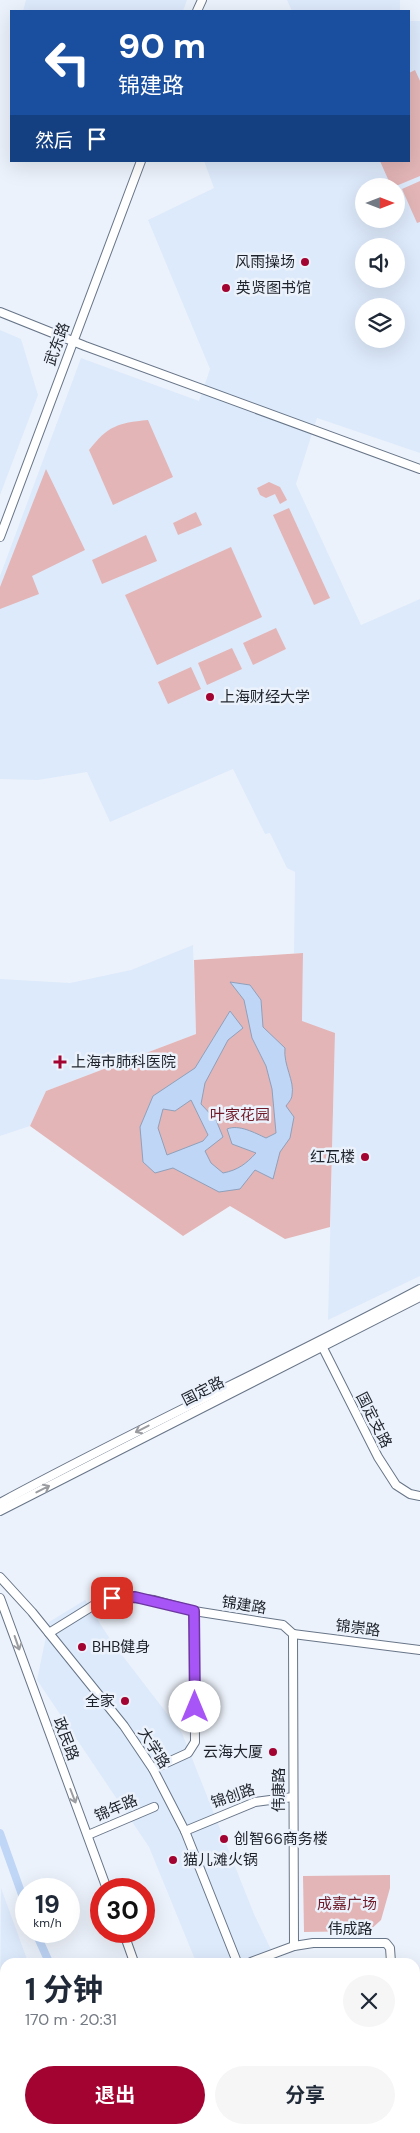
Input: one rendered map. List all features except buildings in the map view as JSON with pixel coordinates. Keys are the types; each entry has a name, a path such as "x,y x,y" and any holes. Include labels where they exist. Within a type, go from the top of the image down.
{"street":[{"name":"武东路","path":"0,537 141,162"},
{"path":"0,312 73,341 419,469"},
{"name":"国定路","path":"0,1512 321,1345 420,1289"},
{"name":"国定路","path":"0,1503 264,1367 321,1345 420,1297"},
{"name":"国定支路","path":"321,1345 378,1457 396,1485 410,1494 420,1496"},
{"name":"大学路","path":"0,1577 49,1633 124,1726 153,1769 185,1831 235,1958"},
{"name":"锦建路","path":"49,1633 99,1602 112,1598 135,1597 194,1611 283,1625 293,1634"},
{"name":"政民路","path":"0,1598 103,1878"},
{"path":"153,1769 188,1753 195,1742 194,1611"},
{"name":"锦崇路","path":"293,1634 420,1650"},
{"name":"伟康路","path":"293,1634 294,1946"},
{"name":"锦创路","path":"185,1831 255,1802 293,1797"},
{"name":"锦年路","path":"88,1835 154,1807"},
{"path":"127,1943 133,1958"},
{"name":"伟成路","path":"294,1946 313,1943 386,1943 390,1948 391,1958"},
{"path":"262,1958 294,1946"}],"shaded area":[{"path":"26,0 187,0 183,10 23,10"},
{"path":"287,0 400,0 400,10 292,10"},
{"name":"上海财经大学","path":"410,21 420,21 420,453 317,418 296,484 361,625 420,599 420,1276 328,1320 335,1034 302,1022 303,953 294,953 295,872 287,868 270,833 265,834 233,769 110,822 87,772 38,780 0,779 0,576 81,358 199,401 210,369 148,220 214,188 204,162 410,162"},
{"path":"0,330 21,339 38,395 0,495"},
{"name":"上海市肺科医院","path":"193,945 196,1034 46,1091 30,1126 0,1136 0,979 70,983 131,970"},
{"path":"85,1600 112,1642 182,1733 254,1914 275,1958 194,1958 149,1847 37,1680 49,1622"},
{"path":"1,1888 15,1926 15,1943 21,1943 27,1958 1,1958"}],"green space":[{"path":"415,70 420,81 420,176 405,182 405,178 387,178 380,162 410,162 410,72"},
{"path":"420,181 420,222 417,223 405,196 405,188"},
{"path":"148,420 173,477 113,505 89,450 102,436 114,427 121,424"},
{"path":"46,469 85,550 32,576 39,594 0,609 0,587"},
{"path":"269,482 280,487 287,500 280,504 275,494 266,498 260,495 257,488"},
{"path":"289,508 330,598 314,605 273,515"},
{"path":"196,512 202,525 178,535 173,523"},
{"path":"146,535 157,561 102,584 92,560"},
{"path":"231,547 262,617 157,665 125,595"},
{"path":"276,628 286,649 253,665 243,643"},
{"path":"232,648 242,669 207,685 198,663"},
{"path":"191,667 201,689 168,704 158,682"},
{"name":"叶家花园","path":"303,953 302,1021 335,1033 330,1227 285,1239 230,1206 183,1236 30,1126 46,1091 196,1034 194,960"},
{"name":"成嘉广场","path":"390,1875 390,1888 381,1920 369,1931 304,1932 303,1876"}],"water":[{"path":"230,982 250,985 261,1000 263,1027 285,1048 292,1084 292,1096 286,1106 294,1117 290,1138 280,1152 273,1179 255,1170 240,1189 219,1192 173,1168 155,1173 143,1162 140,1127 153,1096 195,1068 230,1011 243,1028 228,1040 205,1083 201,1104 216,1120 223,1137 205,1151 211,1163 223,1173 228,1172 241,1166 256,1153 232,1144 227,1129 242,1128 266,1138 276,1133 272,1089 266,1066 252,1038 244,1000","holes":["191,1100 208,1135 203,1141 167,1155 158,1128 163,1109 175,1111"]}],"waterway":[{"path":"0,1833 16,1878"},
{"path":"40,1943 47,1958"}],"place":[{"name":"风雨操场","path":"305,262"},
{"name":"英贤图书馆","path":"226,288"},
{"name":"上海财经大学","path":"210,697"},
{"name":"上海市肺科医院","path":"60,1062"},
{"name":"红瓦楼","path":"365,1157"},
{"name":"BHB健身","path":"82,1647"},
{"name":"全家","path":"125,1701"},
{"name":"云海大厦","path":"273,1752"},
{"name":"创智66商务楼","path":"224,1839"},
{"name":"猫儿滩火锅","path":"173,1860"}],"route":[{"path":"112,1598 135,1597 154,1600 194,1611 195,1707"}]}
